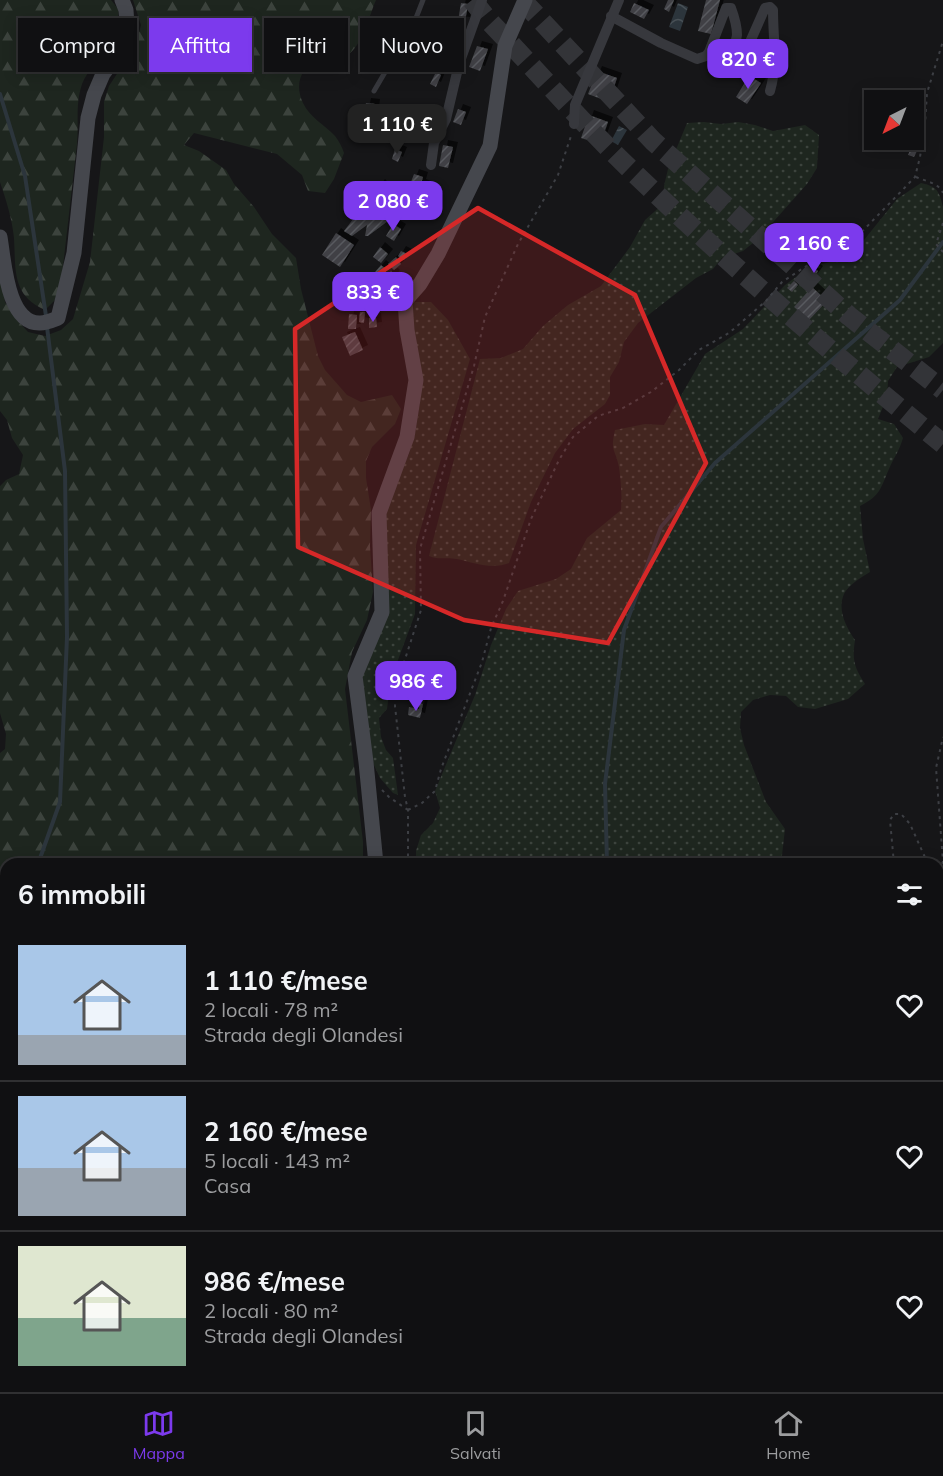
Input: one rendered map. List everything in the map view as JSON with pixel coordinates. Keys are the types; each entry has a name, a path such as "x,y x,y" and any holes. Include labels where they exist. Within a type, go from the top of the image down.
{"main road":[{"path":"0,237 9,295 24,318 39,323 58,318 74,253 88,118 94,94 103,74 128,40 126,10 122,0"},
{"path":"375,858 355,676 382,612 379,513 407,437 416,380 407,330 405,301 420,284 438,254 490,146 505,46 525,0"}],"street":[{"path":"431,165 434,143 446,119 459,64 482,0"},
{"path":"574,124 575,105 619,0"},
{"path":"611,16 697,59 706,56 709,52 726,8 731,8 734,15 737,35 734,49 737,54 741,55 746,51 765,8 770,7 773,10 776,63 770,92"}],"lane":[{"path":"374,91 414,23 423,0"}],"path":[{"path":"408,810 422,803 435,791 531,519 559,459 573,437 598,416 623,408 651,393 699,350 729,333 766,301 782,282 811,263 850,244 915,177 925,125 927,93 943,41"},
{"path":"408,858 408,810 394,706 397,684 421,610 420,549 471,378 485,317 518,244 558,174 574,124"},
{"path":"915,177 933,184 943,193"},
{"path":"943,223 936,244 943,252"},
{"path":"943,737 936,768 943,858"},
{"path":"378,785 389,797 408,810"},
{"path":"893,858 890,820 894,814 901,814 910,824 925,858"}],"highlighted area":[{"path":"478,208 635,295 706,463 608,643 464,620 298,547 295,329"}],"green space":[{"path":"0,0 111,0 119,10 118,18 18,18 18,72 89,72 82,84 78,107 77,144 62,275 57,298 45,310 26,297 21,289 16,270 12,223 0,182"},
{"path":"133,0 376,0 369,18 360,18 360,40 348,54 348,18 264,18 264,72 304,72 300,78 299,91 306,108 335,136 344,153 334,179 325,193 308,191 302,175 277,154 194,133 184,145 199,151 226,170 272,234 296,258 301,289 318,356 325,370 347,395 361,402 392,395 401,409 395,424 372,447 366,461 371,510 370,546 373,592 367,620 352,652 345,689 363,858 0,858 0,753 5,749 6,734 0,713 0,486 6,480 19,474 23,455 12,438 7,420 0,411 0,272 5,302 28,332 45,336 61,330 73,319 90,262 104,137 104,102 109,86 118,72 137,72 137,41 141,25"},
{"path":"738,122 773,131 805,125 819,135 817,168 807,184 758,239 743,251 722,258 713,269 696,278 638,323 624,342 619,362 610,377 610,395 605,404 573,429 555,453 531,502 509,563 490,566 429,556 480,359 501,358 523,349 543,326 568,305 601,286 630,247 645,220 663,204 668,169 687,123 721,124"},
{"path":"921,183 937,190 940,197 943,207 943,343 929,357 897,367 888,381 887,397 878,419 894,424 903,438 879,491 860,506 863,539 870,572 849,587 842,600 842,612 855,640 855,663 865,684 848,699 815,709 798,707 786,696 770,695 753,700 741,712 740,728 744,745 766,802 785,829 782,858 416,858 421,835 433,823 440,808 435,791 475,695 491,645 506,609 518,591 556,579 571,569 587,538 621,510 620,473 613,446 615,430 645,424 664,425 705,354 743,329 785,285 800,274 812,267 851,256 897,199"},
{"path":"409,302 431,302 448,320 470,359 416,545 415,614 391,679 387,709 379,718 381,737 386,750 393,758 398,795 393,793 380,778 372,761 360,676 376,644 385,514 394,486 409,454 420,403 419,369"}],"water":[{"path":"678,3 688,7 680,31 669,27"},
{"path":"619,126 627,130 618,145 611,141"}],"building":[{"path":"668,0 674,0 669,12 664,9"},
{"path":"706,0 720,0 711,34 698,31"},
{"path":"461,3 468,4 465,22 464,18 458,18"},
{"path":"634,3 649,10 644,19 630,12"},
{"path":"477,46 488,49 480,71 469,67"},
{"path":"722,48 733,54 719,78 708,71"},
{"path":"597,71 617,78 609,102 588,94"},
{"path":"436,72 441,75 436,87 430,84"},
{"path":"749,76 761,83 747,104 736,97"},
{"path":"366,103 375,104 373,120 363,118"},
{"path":"458,109 466,112 461,125 453,122"},
{"path":"589,115 608,122 600,144 581,138"},
{"path":"417,116 428,122 418,140 408,135"},
{"path":"443,145 453,147 448,168 439,166"},
{"path":"395,149 402,152 398,162 392,159"},
{"path":"910,150 918,150 914,157 908,155"},
{"path":"414,174 423,177 421,184 426,186 424,192 418,196 412,194 414,189 409,187"},
{"path":"380,184 394,198 388,221 368,236 365,236 367,225 352,236 344,231"},
{"path":"393,224 401,229 394,241 386,236"},
{"path":"336,233 354,245 340,267 322,255"},
{"path":"380,247 388,254 381,263 373,257"},
{"path":"401,251 407,254 404,260 398,256"},
{"path":"396,257 401,264 394,270 388,264"},
{"path":"381,265 387,270 375,284 369,279"},
{"path":"815,269 818,271 813,278 810,276"},
{"path":"391,271 395,275 388,283 384,279"},
{"path":"794,281 798,285 792,292 787,288"},
{"path":"370,283 375,286 368,295 364,291"},
{"path":"381,285 386,287 380,297 376,294"},
{"path":"812,287 827,301 809,320 794,307"},
{"path":"351,296 368,297 366,310 348,309"},
{"path":"373,299 382,302 379,312 370,309"},
{"path":"360,312 365,312 364,323 359,322"},
{"path":"349,314 357,315 356,329 348,329"},
{"path":"369,318 376,318 377,327 369,328"},
{"path":"355,332 363,350 350,356 342,337"},
{"path":"420,703 423,704 420,718 408,715 409,707 419,709"}],"waterway":[{"path":"0,94 25,176 46,316"},
{"path":"607,858 605,784 624,630 661,527 715,463 900,300 943,242"},
{"path":"40,858 60,802 67,637 65,471 47,327"}],"tunnel":[{"path":"472,0 594,133 668,205 784,310 943,444"},
{"path":"522,0 653,141 849,316 943,390"}]}
